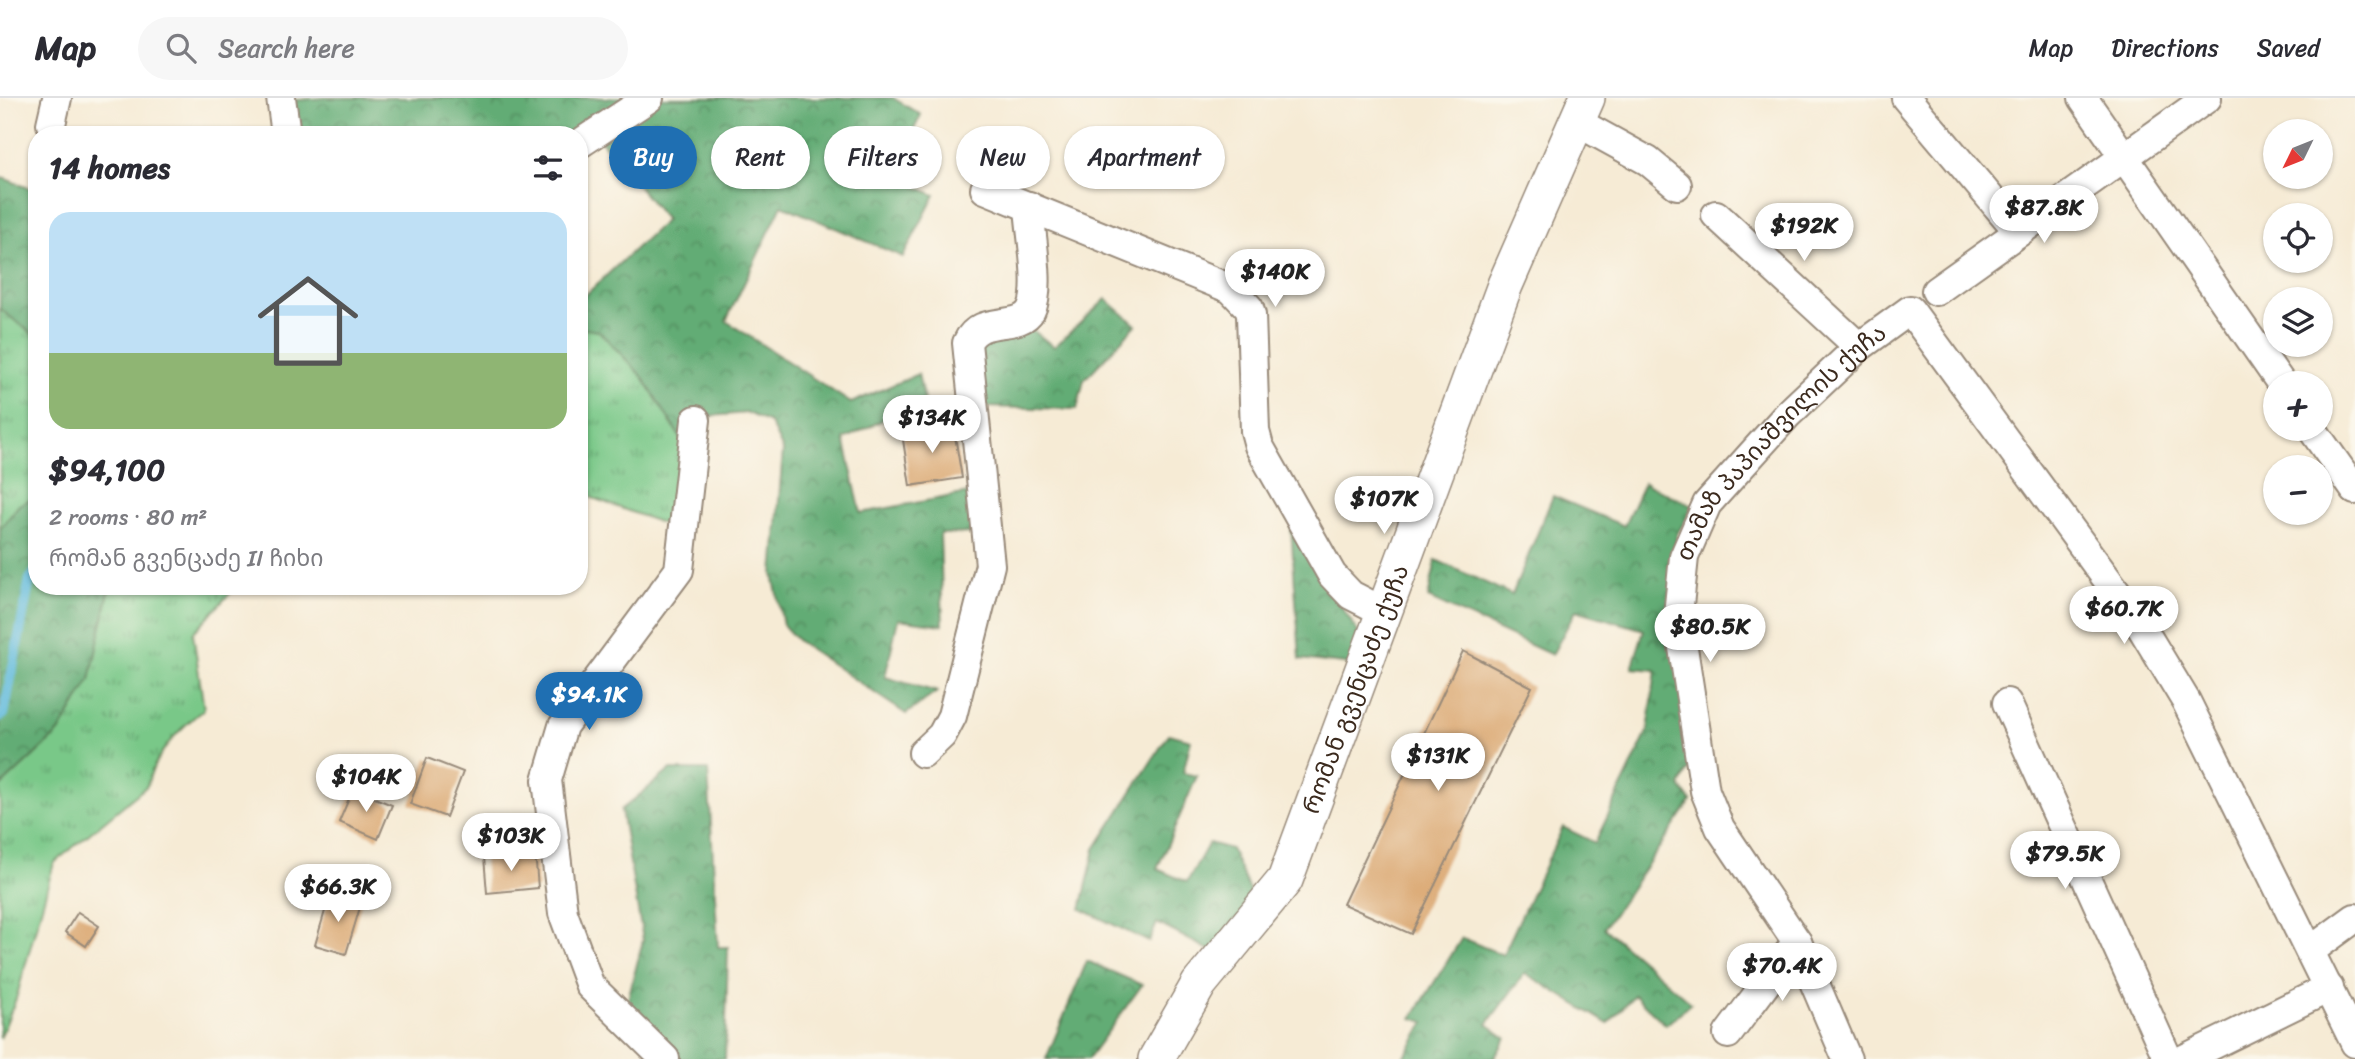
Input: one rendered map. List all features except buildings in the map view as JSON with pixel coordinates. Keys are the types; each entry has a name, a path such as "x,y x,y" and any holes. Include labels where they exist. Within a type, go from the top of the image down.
{"street":[{"path":"281,98 285,126"},
{"path":"588,138 649,98"},
{"path":"1906,98 2019,232"},
{"path":"2083,98 2273,371"},
{"path":"1936,292 2207,98"},
{"path":"1582,110 1677,185"},
{"name":"რომან გვენცაძე ქუჩა","path":"1156,1059 1199,984 1285,880 1505,285 1582,110"},
{"path":"985,189 1231,289 1249,308 1253,329 1255,431 1259,446 1332,575 1351,595 1386,612"},
{"path":"923,753 942,735 952,716 990,565 967,343 971,333 983,327 1023,318 1030,311 1035,294 1029,206"},
{"path":"1716,215 1859,347"},
{"name":"თამაზ პაპიაშვილის ქუჩა","path":"1847,1059 1797,942 1720,828 1705,791 1678,615 1684,557 1707,503 1788,414 1859,347 1910,310 2137,620 2186,701 2310,951"},
{"path":"665,1059 590,986 563,913 547,780 562,726 679,570 696,420"},
{"path":"2320,441 2355,490"},
{"path":"2007,704 2168,1059"},
{"path":"2355,918 2310,951 2355,1043"},
{"path":"1728,1034 1797,942"},
{"path":"2184,1059 2329,988"}],"green space":[{"path":"325,98 632,98 584,126 290,126 286,101"},
{"path":"661,98 893,98 921,115 916,126 824,126 824,189 921,189 935,195 903,257 782,205 726,321 851,403 918,374 924,400 844,439 861,513 974,492 974,533 940,534 943,625 898,619 885,677 937,692 906,714 798,641 783,625 773,574 783,450 770,423 748,413 711,416 701,444 685,445 642,376 599,331 588,329 588,293 666,220 640,189 697,189 697,126 622,126"},
{"path":"609,135 609,151 601,141"},
{"path":"0,177 28,188 28,330 0,309"},
{"path":"1106,299 1136,325 1084,380 1077,409 982,407 974,344 1029,327 1054,347"},
{"path":"0,309 28,330 28,500 19,505 0,529"},
{"path":"588,329 599,331 642,376 685,445 678,529 588,496"},
{"path":"1644,483 1694,506 1677,534 1672,566 1693,760 1680,786 1691,801 1604,928 1691,1003 1666,1025 1634,995 1608,1024 1525,973 1487,1024 1506,1038 1494,1059 1403,1059 1425,1022 1412,1018 1462,938 1503,955 1563,827 1595,843 1648,731 1656,670 1632,668 1644,630 1576,610 1552,655 1428,598 1436,560 1512,595 1553,496 1624,526"},
{"path":"28,500 28,595 108,595 90,680 59,732 0,787 0,529 19,505"},
{"path":"1291,528 1358,632 1363,666 1300,659"},
{"path":"108,595 229,595 193,633 204,709 169,743 155,763 147,786 54,863 16,999 0,1038 0,787 59,732 90,680"},
{"path":"1169,734 1191,740 1183,773 1197,776 1157,869 1187,882 1209,843 1231,849 1256,905 1213,952 1157,923 1149,942 1081,909 1095,849"},
{"path":"670,770 708,770 718,947 728,947 725,1059 672,1059 625,1011 643,940 621,810"},
{"path":"1087,961 1142,985 1088,1059 1046,1059"}],"waterway":[{"path":"0,717 4,714 28,589"}]}
